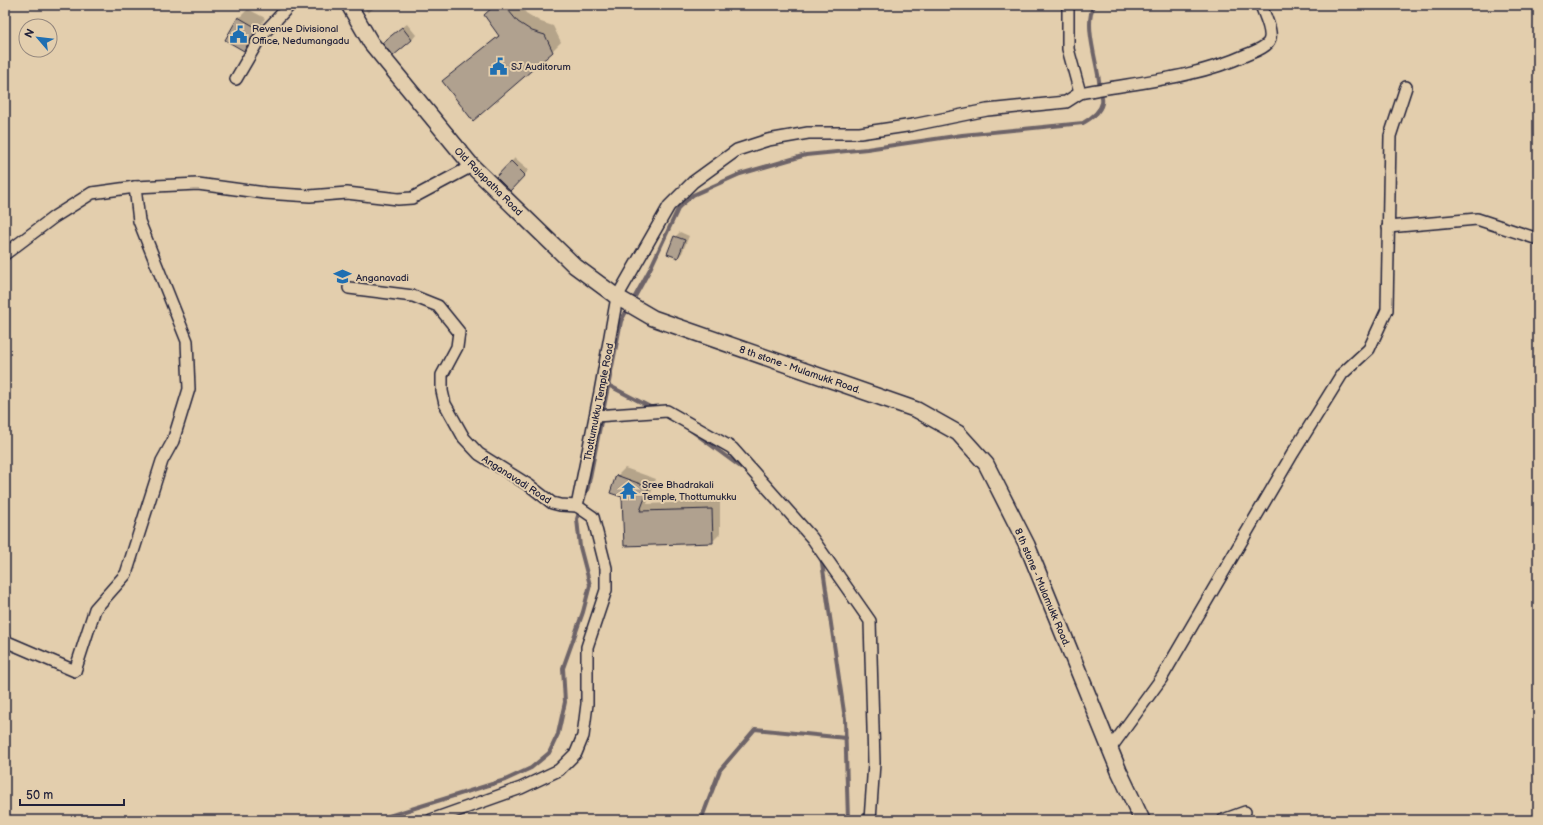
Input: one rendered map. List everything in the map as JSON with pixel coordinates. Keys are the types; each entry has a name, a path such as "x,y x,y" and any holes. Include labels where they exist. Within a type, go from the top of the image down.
{"main road":[{"name":"Old Rajapatha Road","path":"349,5 371,43 472,166 575,266 619,299 642,311"},
{"name":"8 th stone - Mulamukk Road.","path":"642,311 653,318 917,410 958,433 986,464 1027,545 1110,750 1142,820"}],"street":[{"path":"236,79 261,36 290,5"},
{"path":"1068,5 1068,49 1080,93"},
{"name":"Thottumukku Temple Road","path":"577,506 619,299 669,206 693,182 737,150 768,140 808,133 860,133 913,125 987,110 1066,102 1080,93 1192,74 1229,63 1262,48 1268,42 1270,33 1261,5"},
{"path":"1110,750 1161,679 1293,453 1342,374 1369,349 1387,310 1390,136 1406,87"},
{"path":"5,254 54,217 92,193 135,187 198,184 265,193 310,196 347,193 398,199 412,198 472,166"},
{"path":"5,641 75,671 95,609 126,574 162,461 173,441 189,389 187,341 140,221 135,187"},
{"path":"1388,227 1478,219 1535,240 1538,239"},
{"name":"Anganavadi Road","path":"349,288 412,296 438,306 459,332 457,347 442,376 442,391 445,404 464,438 479,454 530,486 552,503 560,506 577,506"},
{"path":"596,416 667,410 732,448 812,538 870,621 874,763 870,820"},
{"path":"431,820 521,788 559,770 576,753 583,736 587,704 587,647 606,590 606,568 593,517 577,506"},
{"path":"1223,820 1245,812"}],"building":[{"name":"SJ Auditorum","path":"495,5 504,5 518,22 532,31 545,35 553,52 473,121 442,81 499,36 484,15"},
{"path":"238,17 257,28 244,51 225,40"},
{"path":"402,27 412,40 393,56 382,43"},
{"path":"511,161 525,175 510,191 496,177"},
{"path":"674,236 685,240 678,258 667,254"},
{"path":"616,475 649,487 640,511 712,509 713,543 624,546 622,497 610,493"}],"waterway":[{"path":"632,302 650,269 679,207 693,195 740,174 806,155 867,149 962,135 1083,123 1089,120 1099,110 1102,101 1092,45 1090,23 1094,5"},
{"path":"582,503 588,487 621,321 628,308"},
{"path":"608,385 654,409"},
{"path":"689,429 746,471"},
{"path":"376,820 505,780 531,768 549,753 558,734 565,702 563,668 583,612 590,585 580,547 577,519 580,509"},
{"path":"821,556 845,719 848,820"},
{"path":"701,820 720,770 755,729 846,738"}],"place":[{"name":"Revenue Divisional Office, Nedumangadu","path":"239,34"},
{"name":"SJ Auditorum","path":"498,66"},
{"name":"Anganavadi","path":"343,277"},
{"name":"Sree Bhadrakali Temple, Thottumukku","path":"629,490"}]}
